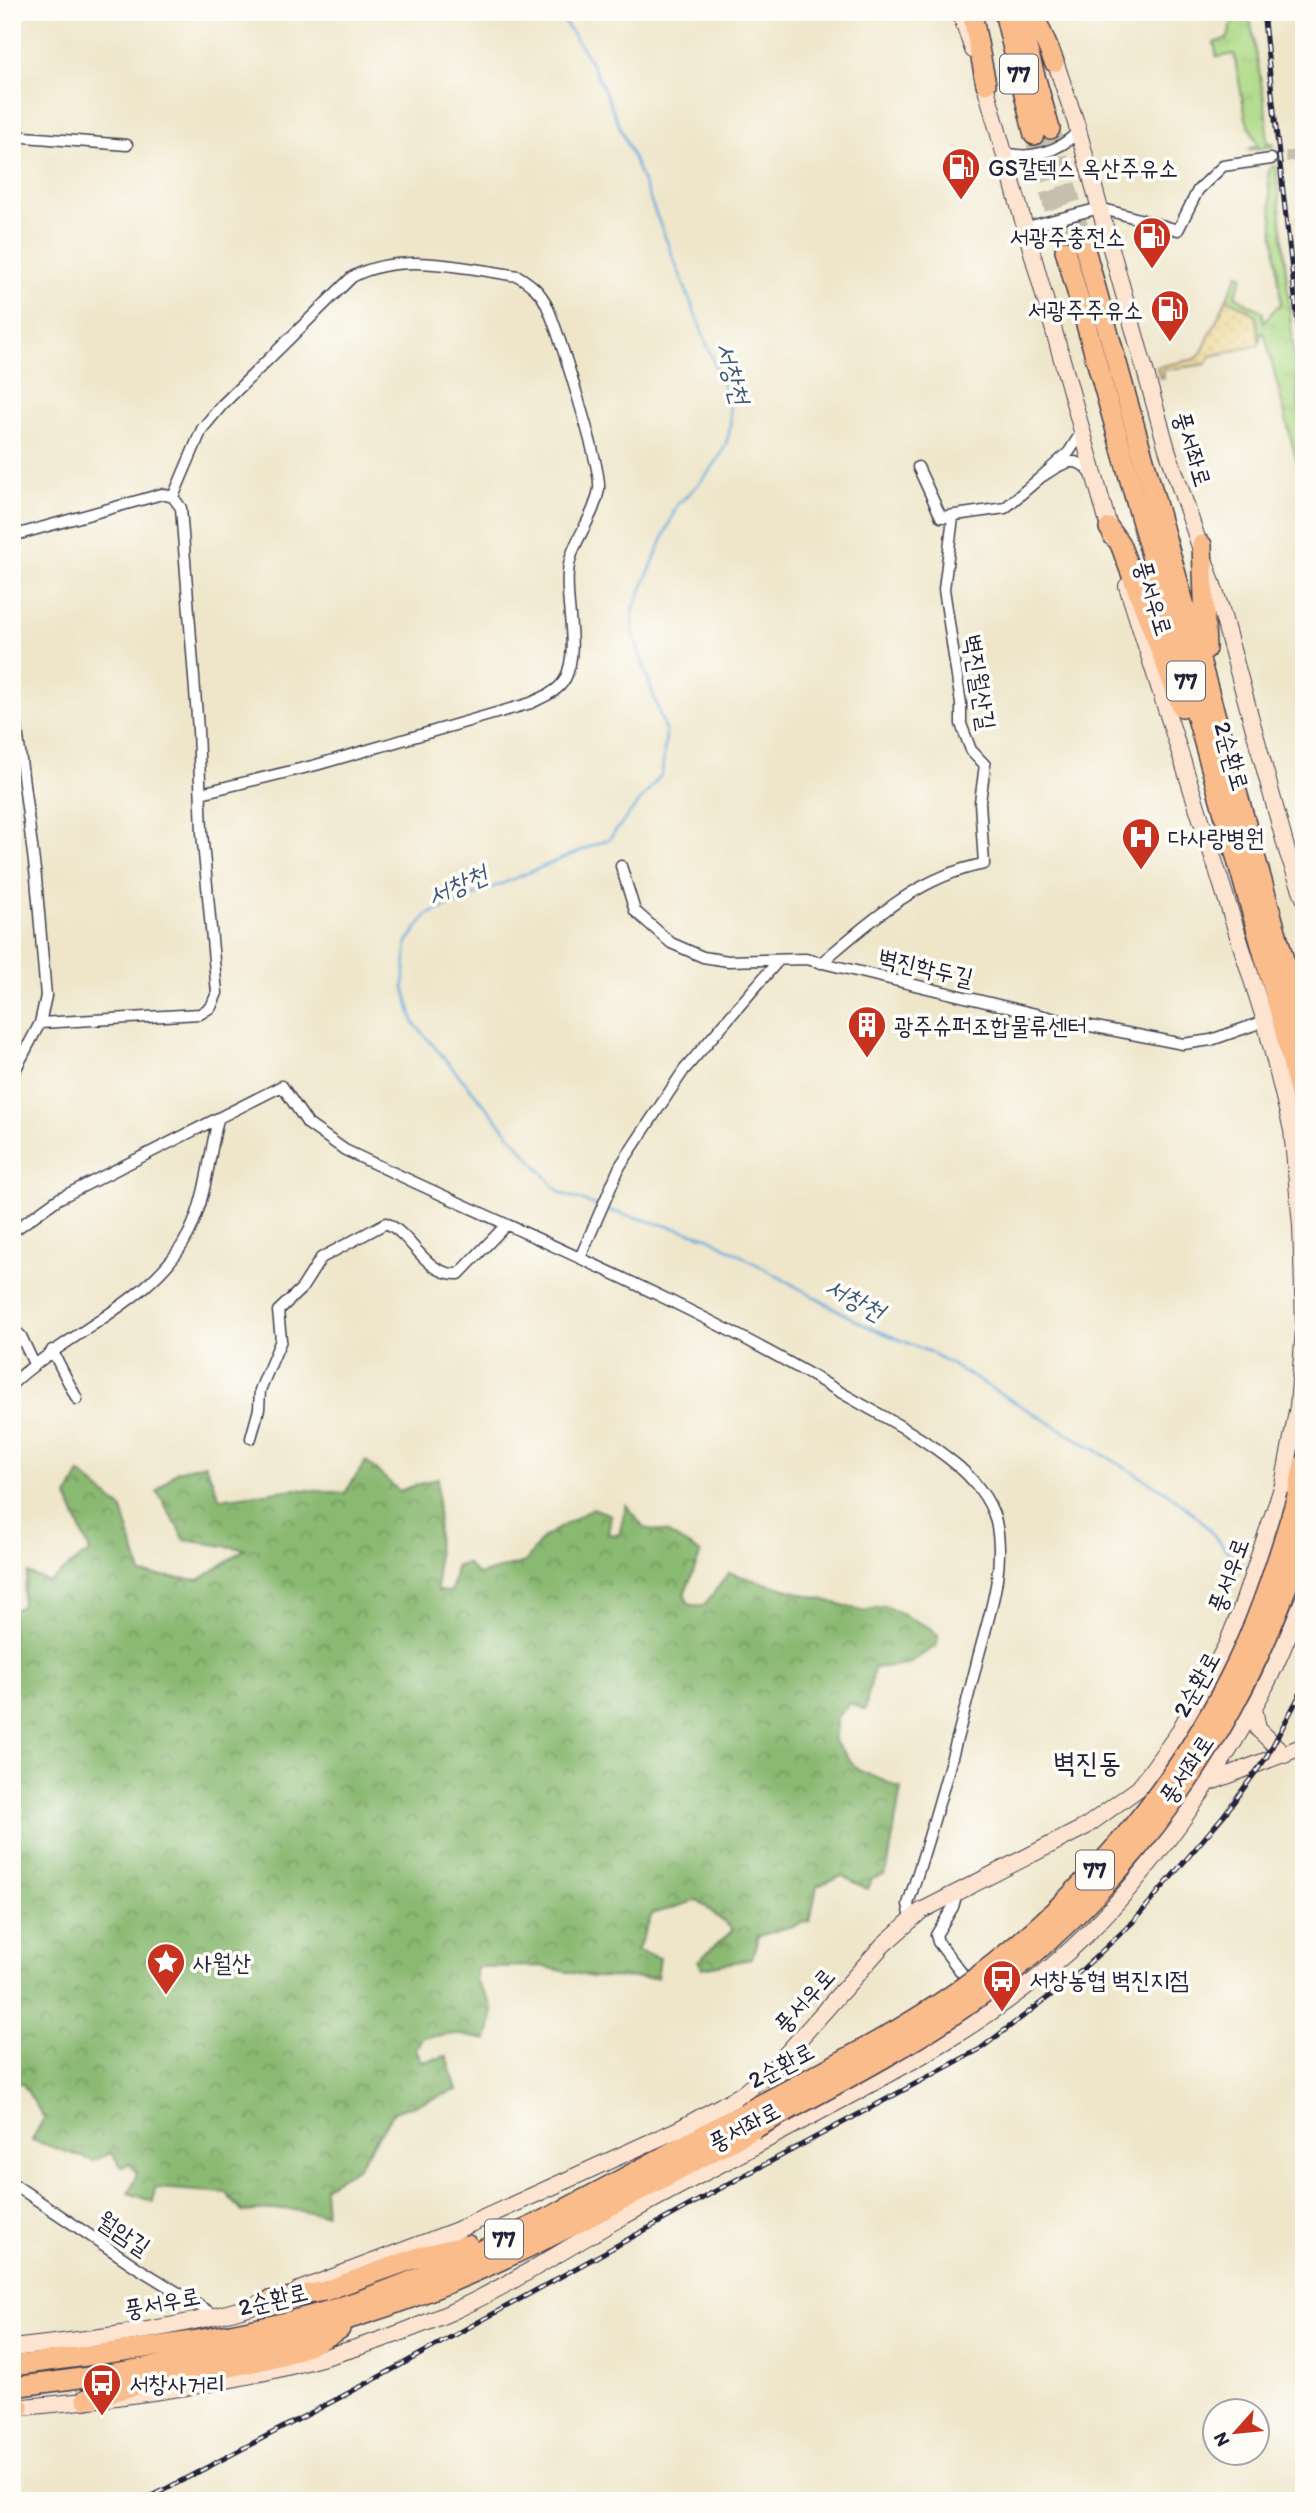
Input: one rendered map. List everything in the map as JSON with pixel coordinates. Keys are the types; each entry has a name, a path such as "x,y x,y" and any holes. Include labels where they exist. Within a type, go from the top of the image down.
{"highway":[{"path":"972,12 986,84"},
{"name":"77","path":"1004,12 1042,132 1017,12"},
{"path":"1033,12 1055,62"},
{"name":"2순환로","path":"1304,1031 1217,722 1074,246 1222,811 1281,1016 1304,1113"},
{"path":"1109,527 1120,544 1222,811"},
{"path":"1202,545 1204,632 1217,722"},
{"name":"2순환로","path":"12,2387 161,2366 255,2347 357,2317 513,2255 750,2121 956,1992 1050,1916 1113,1850 1164,1785 1219,1698 1254,1622 1297,1496 1304,1464"},
{"name":"2순환로","path":"12,2366 248,2331 331,2309 407,2281 520,2231 888,2056 965,2007 1031,1956 1098,1893 1154,1827 1205,1757 1248,1678 1275,1619 1304,1535"},
{"path":"269,2301 325,2291 422,2256 520,2231"},
{"path":"86,2399 161,2379 255,2362 319,2342 357,2317"}],"street":[{"name":"풍서우로","path":"12,2348 113,2335 269,2301 455,2231 679,2129 741,2095 764,2078 883,1945 911,1919 1085,1827 1139,1788 1163,1756 1208,1679 1240,1612 1283,1485 1293,1432 1304,1326 1301,1226 1292,1130 1265,1021 1093,479 1023,229 986,84 960,12"},
{"name":"풍서좌로","path":"1042,12 1167,449 1202,545 1287,851 1304,898"},
{"path":"1002,151 1029,156 1063,145 1078,131"},
{"path":"12,136 127,145"},
{"path":"1023,229 1100,208 1178,230 1198,190 1223,166 1271,159"},
{"path":"173,497 202,429 222,405 352,277 371,267 398,262 518,275 534,286 546,304 567,366 596,468 599,488 574,542 568,573 570,661 564,680 553,692 531,703 316,765 201,793"},
{"path":"918,467 941,517 1005,508 1069,452 1081,433"},
{"path":"1041,477 1062,464 1075,461 1085,466 1093,479"},
{"path":"12,536 162,494 173,497 181,508 216,993 211,1007 200,1014 40,1023"},
{"name":"벽진월산길","path":"821,963 909,894 959,868 984,863 980,803 985,765 971,750 961,724 944,589 953,517"},
{"path":"12,691 36,878 46,996 40,1023 12,1076"},
{"name":"벽진학두길","path":"621,866 635,911 671,943 703,957 778,961 789,958 821,963 1065,1021 1183,1044 1212,1040 1265,1021"},
{"path":"580,1258 620,1166 684,1070 778,961"},
{"path":"12,1232 58,1199 282,1086 308,1124 345,1150 740,1334 934,1448 968,1475 991,1508 1000,1548 993,1599 935,1822 908,1904 911,1919"},
{"path":"12,1384 52,1350 112,1311 169,1266 196,1215 218,1119"},
{"path":"251,1438 259,1409 260,1390 281,1340 278,1311 302,1289 321,1258 386,1223 394,1227 414,1251 447,1274 459,1274 505,1226"},
{"path":"12,1328 21,1336 34,1364"},
{"path":"52,1350 78,1399"},
{"name":"풍서좌로","path":"15,2409 223,2382 355,2348 448,2313 906,2066 991,2011 1088,1933 1146,1866 1206,1784 1254,1708 1304,1598"},
{"path":"1208,1679 1202,1702 1212,1721 1226,1733 1243,1725"},
{"path":"1254,1708 1258,1729 1284,1755"},
{"path":"1085,1827 1304,1746"},
{"path":"1163,1756 1157,1784 1170,1797"},
{"path":"957,1893 953,1907 936,1935 938,1942 991,2011"},
{"name":"월암길","path":"12,2183 138,2269 214,2315"}],"green space":[{"path":"1234,12 1249,12 1267,117 1267,143 1273,143 1274,146 1247,150 1258,145 1246,119 1234,54 1217,57 1214,43 1228,38"},
{"path":"1276,165 1304,461 1304,490 1265,335 1261,332 1260,342 1256,315 1227,298 1238,274 1243,276 1235,296 1263,312 1263,322 1281,303 1268,177 1270,167"},
{"path":"366,1461 399,1491 438,1478 437,1591 451,1592 456,1567 466,1563 478,1575 525,1562 544,1537 593,1508 611,1515 608,1534 619,1535 626,1505 644,1528 666,1532 701,1553 684,1595 690,1605 704,1605 729,1573 864,1611 885,1606 932,1629 938,1636 937,1645 908,1664 874,1668 865,1710 849,1703 837,1717 834,1741 858,1770 901,1788 888,1865 884,1875 872,1879 868,1889 842,1876 817,1886 810,1921 758,1936 752,1959 702,1968 698,1961 733,1930 698,1900 652,1914 637,1951 660,1958 657,1978 592,1977 540,1966 477,1967 475,1981 490,2002 492,2014 487,2040 457,2034 423,2037 416,2049 422,2062 447,2056 457,2090 394,2112 357,2168 324,2187 326,2214 285,2209 242,2212 226,2193 155,2188 153,2202 129,2193 137,2173 129,2164 122,2167 111,2153 93,2161 32,2140 44,2118 23,2084 12,2078 12,1611 21,1606 28,1573 49,1582 90,1551 67,1497 80,1473 122,1509 141,1574 199,1580 245,1549 185,1540 157,1491 177,1471 205,1464 220,1499 294,1489 345,1493"}],"sand":[{"path":"1227,298 1256,315 1259,345 1211,356 1206,364 1162,370 1163,377 1160,378 1157,367 1196,359 1202,352"}],"waterway":[{"name":"서창천","path":"555,12 590,61 615,116 722,383 730,410 730,427 718,459 677,505 633,610 633,634 666,733 662,774 609,839 427,915 407,942 404,987 414,1023 560,1193 598,1206"},
{"name":"서창천","path":"604,1209 708,1237 864,1325 932,1353 1168,1493 1199,1518 1235,1560 1248,1569"}],"tunnel":[{"path":"1050,129 1083,242"},
{"path":"1034,135 1065,250"},
{"path":"1271,159 1304,154"}],"railway":[{"path":"1263,12 1304,378"},
{"path":"143,2501 379,2377 980,2049 1071,1980 1133,1922 1224,1815 1266,1758 1304,1687"}],"place":[{"name":"GS칼텍스 옥산주유소","path":"961,201"},
{"name":"서광주충전소","path":"1152,270"},
{"name":"서광주주유소","path":"1170,343"},
{"name":"다사랑병원","path":"1141,871"},
{"name":"광주슈퍼조합물류센터","path":"867,1059"},
{"name":"사월산","path":"166,1996"},
{"name":"서창농협 벽진지점","path":"1002,2013"},
{"name":"서창사거리","path":"102,2417"}],"district":[{"name":"벽진동","path":"1087,1762"}]}
